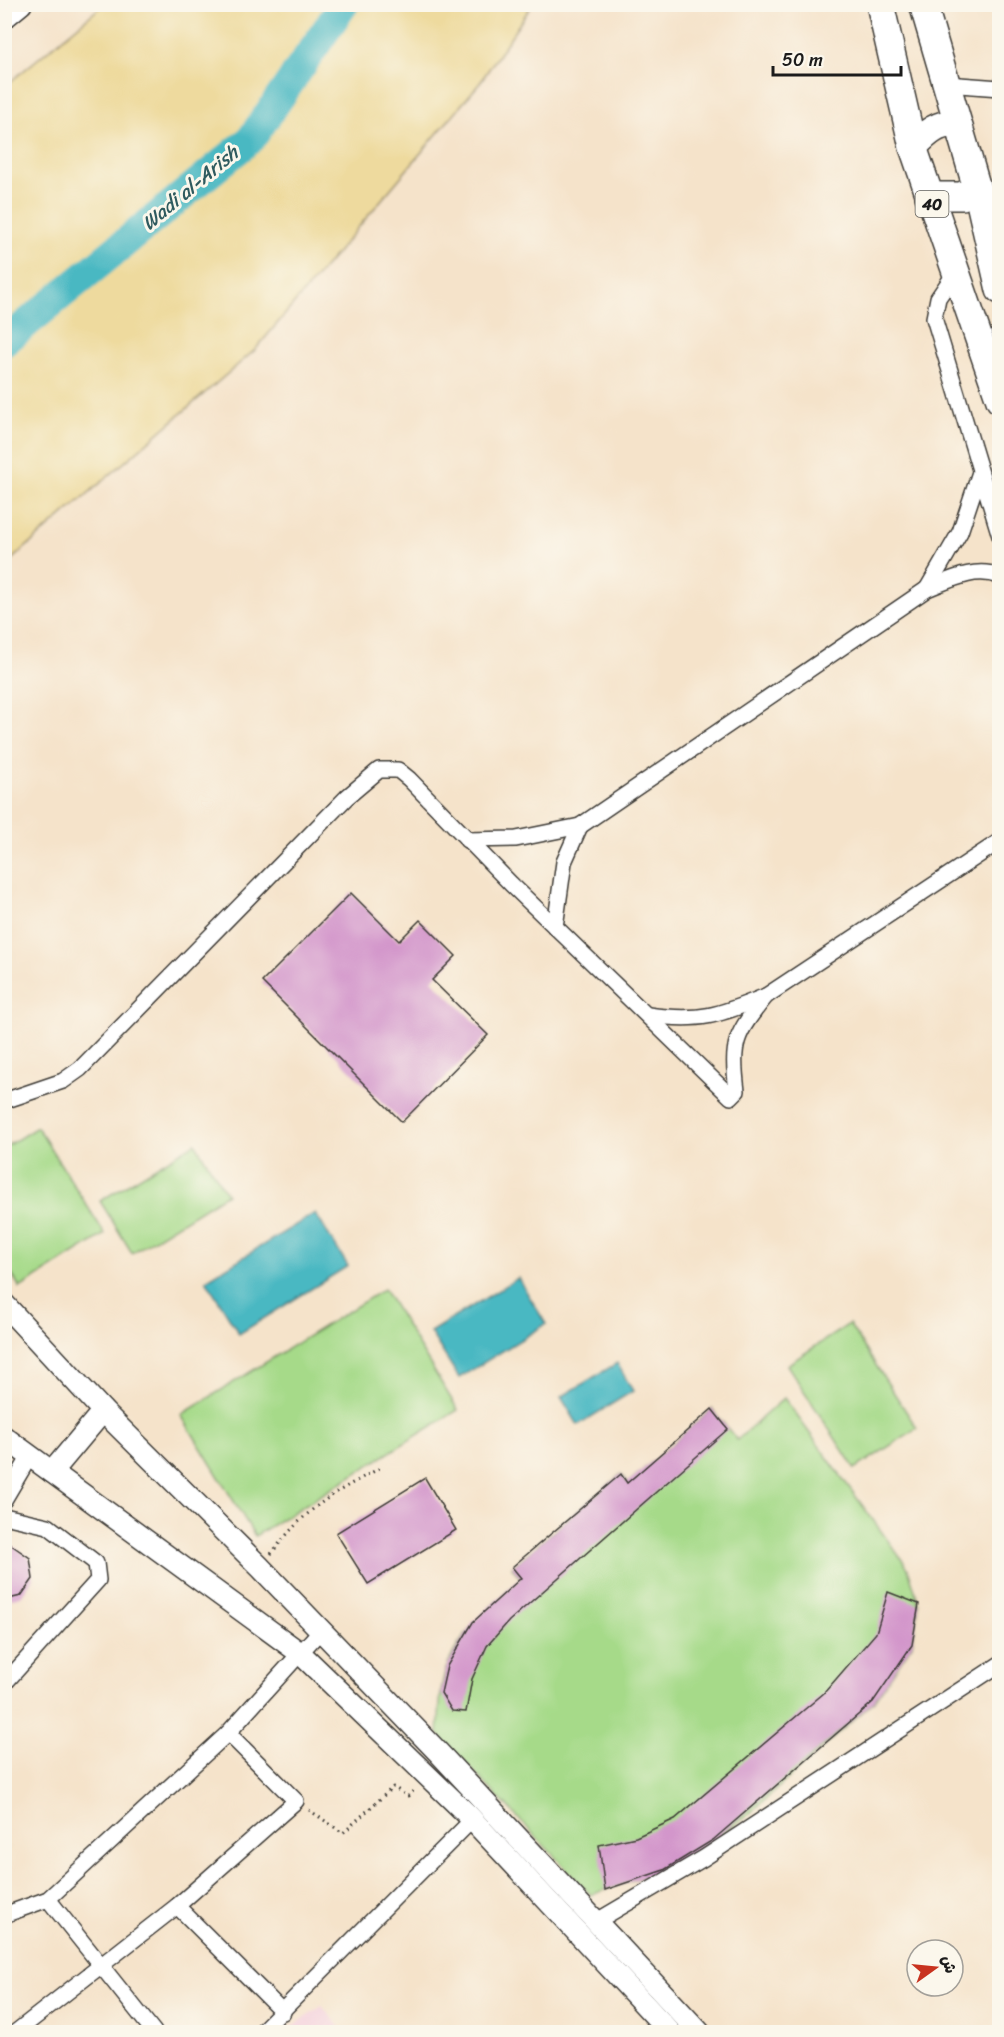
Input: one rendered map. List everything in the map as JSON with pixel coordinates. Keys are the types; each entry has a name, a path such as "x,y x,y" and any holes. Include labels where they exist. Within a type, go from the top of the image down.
{"highway":[{"name":"40","path":"880,4 913,147 928,196 957,270 999,400"},
{"path":"923,4 976,185 999,290"},
{"path":"913,147 928,132 946,124 957,123"},
{"path":"928,196 962,196 975,189 976,185"}],"street":[{"path":"4,18 21,4"},
{"path":"946,84 999,88"},
{"path":"957,270 938,298 934,318 999,536"},
{"path":"927,589 960,532 980,472"},
{"path":"467,840 516,840 580,826 927,589 973,572 985,571 999,576"},
{"path":"4,1101 63,1081 80,1069 373,772 398,770 555,927 733,1097 737,1092 733,1060 736,1040 748,1018 766,996"},
{"path":"555,927 564,862 580,826"},
{"path":"648,1015 698,1019 731,1011 766,996 999,841"},
{"path":"4,1304 103,1411 321,1630 699,2032"},
{"path":"52,1472 103,1411"},
{"path":"4,1437 300,1653 472,1820 670,2032"},
{"path":"4,1500 30,1456"},
{"path":"4,1516 54,1530 96,1563 99,1572 98,1580 4,1684"},
{"path":"4,1915 48,1899 228,1733 321,1630"},
{"path":"597,1921 704,1858 999,1664"},
{"path":"16,2032 177,1906 296,1801 228,1733"},
{"path":"261,2032 472,1820"},
{"path":"48,1899 154,2032"},
{"path":"177,1906 283,2012"}],"path":[{"path":"260,1567 294,1525 328,1496 380,1468"},
{"path":"296,1801 343,1833 393,1787 408,1796 430,1778"}],"shaded area":[{"path":"322,2006 344,2032 284,2032"}],"green space":[{"path":"37,1127 105,1234 20,1288 5,1263 5,1147"},
{"path":"195,1143 227,1194 132,1253 100,1201"},
{"path":"384,1289 458,1410 255,1536 181,1415"},
{"path":"849,1324 917,1428 855,1469 787,1365"},
{"path":"784,1398 908,1568 919,1604 912,1645 873,1702 749,1814 707,1845 671,1867 591,1895 438,1734 440,1697 449,1662 471,1627 521,1579 512,1567 621,1474 628,1483 712,1409 737,1440"}],"sand":[{"path":"103,5 532,5 479,84 255,350 5,565 5,86"}],"water":[{"path":"315,1213 348,1266 239,1334 206,1280"},
{"path":"518,1278 546,1324 459,1378 430,1332"},
{"path":"617,1363 633,1391 578,1425 561,1397"}],"building":[{"path":"351,893 399,941 420,920 456,956 432,980 488,1035 402,1122 262,982"},
{"path":"712,1409 728,1429 509,1621 487,1646 472,1679 466,1712 452,1711 441,1693 447,1666 473,1622 521,1578 512,1567 621,1474 627,1483"},
{"path":"425,1478 456,1530 368,1584 336,1533"},
{"path":"4,1540 30,1558 33,1579 21,1596 4,1600"},
{"path":"888,1592 919,1604 912,1645 873,1702 713,1840 664,1870 605,1890 599,1845 636,1837 675,1819 824,1693 876,1633"}],"waterway":[{"name":"Wadi al-Arish","path":"4,342 251,139 344,4"}]}
